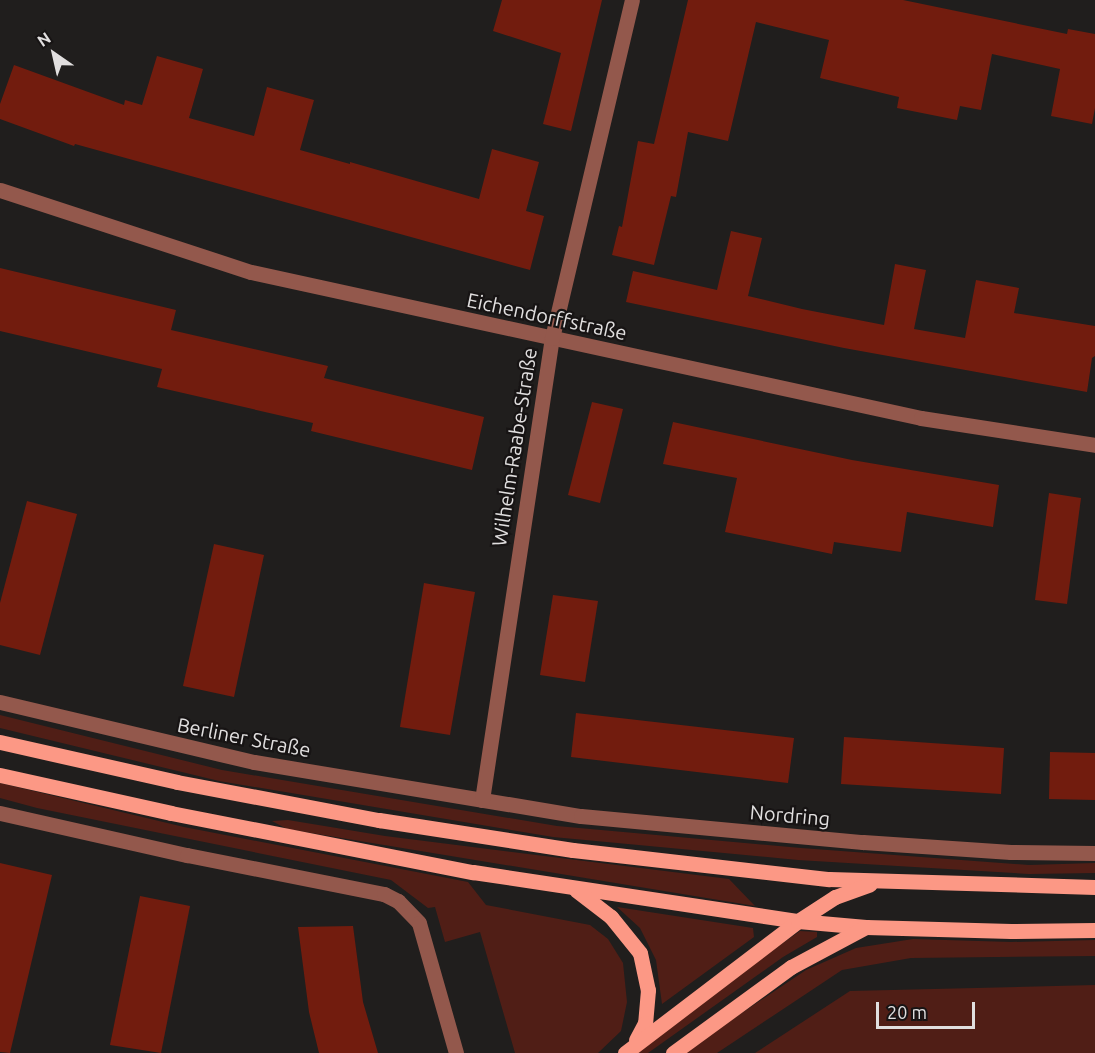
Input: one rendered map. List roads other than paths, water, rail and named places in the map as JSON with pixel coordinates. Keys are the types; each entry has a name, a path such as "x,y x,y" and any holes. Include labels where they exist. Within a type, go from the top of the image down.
{"main road":[{"path":"0,742 177,782 445,831 573,850 876,882 1095,887"},
{"path":"0,775 171,813 473,872 798,921 866,927 1011,931 1095,930"},
{"path":"630,1049 798,921 835,897 876,882"},
{"path":"574,889 611,917 640,953 648,990 645,1023 630,1049"},
{"path":"672,1053 791,967 866,927"}],"street":[{"name":"Wilhelm-Raabe-Straße","path":"482,800 552,338 632,0"},
{"name":"Eichendorffstraße","path":"0,190 251,272 921,418 1095,445"},
{"name":"Berliner Straße","path":"0,702 254,762 482,800"},
{"name":"Nordring","path":"482,800 581,816 669,826 943,848 1095,853"},
{"path":"0,813 186,855 384,894 398,901 419,923 456,1053"}]}
